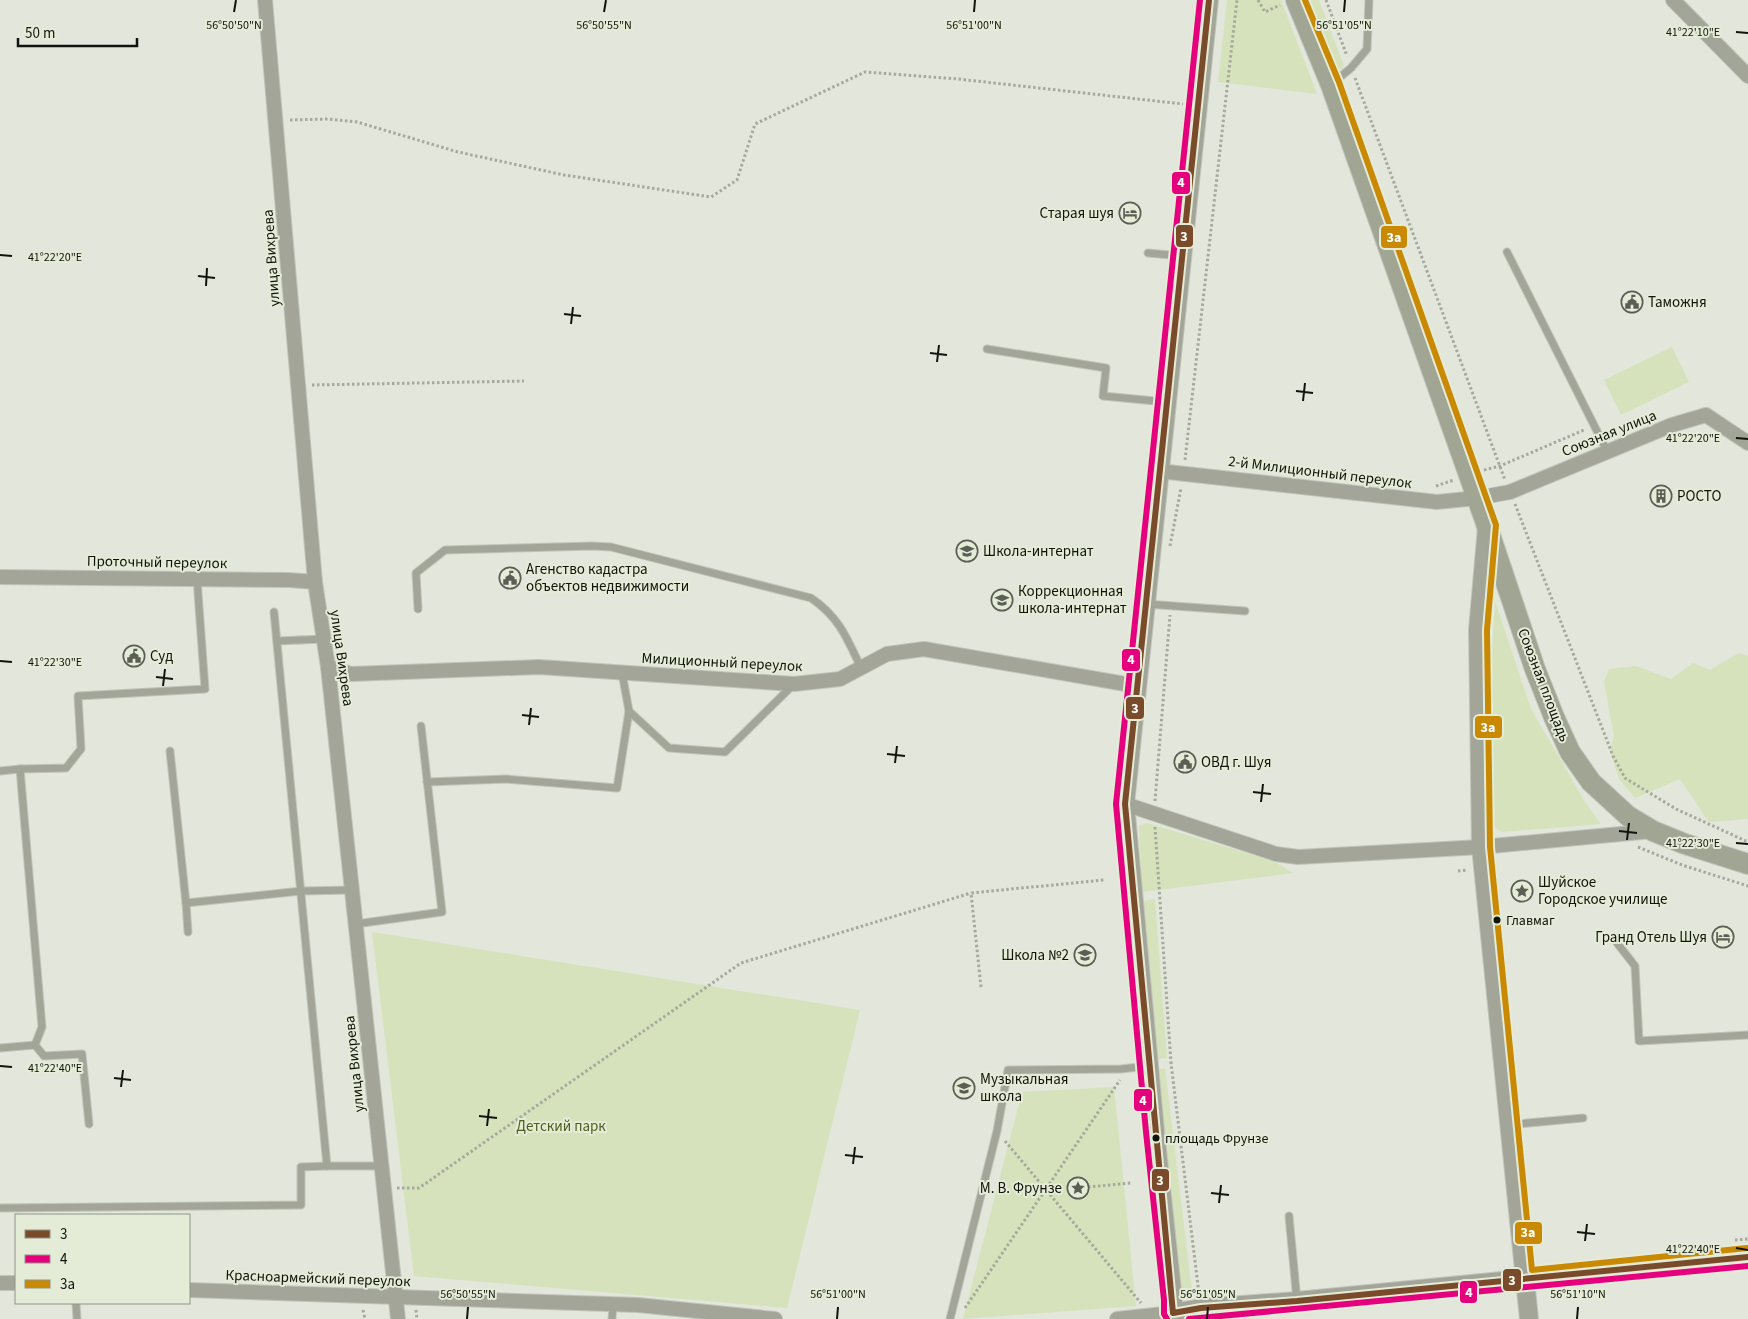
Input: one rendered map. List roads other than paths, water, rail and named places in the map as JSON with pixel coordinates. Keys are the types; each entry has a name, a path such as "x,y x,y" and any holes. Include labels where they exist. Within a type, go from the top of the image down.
{"main road":[{"name":"Союзная площадь","path":"1296,0 1331,85 1487,526 1535,669 1570,752 1591,782 1628,816 1653,831 1685,844 1748,864"}],"street":[{"name":"улица Вихрева","path":"265,0 314,582 328,667 398,1319"},
{"path":"1173,1316 1125,804 1137,686 1152,604 1159,471 1209,0"},
{"path":"1673,0 1748,76"},
{"name":"Союзная улица","path":"1477,498 1510,492 1672,425 1706,415 1748,443"},
{"name":"2-й Милиционный переулок","path":"1159,471 1437,502 1477,498"},
{"path":"1487,526 1478,630 1482,848 1529,1319"},
{"name":"Проточный переулок","path":"0,577 289,580 314,582"},
{"name":"Милиционный переулок","path":"328,667 351,674 539,667 794,684 840,679 887,654 924,650 1137,686"},
{"path":"1125,804 1154,812 1276,854 1298,857 1482,848 1653,831"},
{"path":"1117,1319 1173,1316 1201,1308 1242,1312 1297,1301 1748,1257"},
{"path":"0,1283 15,1283"},
{"name":"Красноармейский переулок","path":"190,1290 638,1305 775,1319"}],"lane":[{"path":"1331,85 1351,68 1367,49 1369,0"},
{"path":"1148,252 1182,256"},
{"path":"1507,252 1607,451"},
{"path":"987,349 1106,368 1103,396 1166,402"},
{"path":"418,609 416,573 445,550 611,547 811,598 824,606 844,630 861,668"},
{"path":"0,771 66,768 81,749 78,696 205,690 197,580"},
{"path":"1152,604 1245,611"},
{"path":"274,612 327,1166"},
{"path":"277,641 323,639"},
{"path":"427,782 506,779 617,788 629,710 622,673"},
{"path":"629,710 669,748 725,752 794,684"},
{"path":"356,924 442,912 421,726"},
{"path":"170,751 188,932"},
{"path":"20,770 42,1028 35,1045"},
{"path":"186,903 301,891 352,890"},
{"path":"1617,943 1635,966 1638,1041 1748,1035"},
{"path":"0,1048 35,1045"},
{"path":"35,1045 44,1056 82,1054 90,1124"},
{"path":"950,1319 997,1131 1008,1070 1121,1069 1149,1066"},
{"path":"1517,1124 1583,1118"},
{"path":"0,1208 301,1205 301,1167 382,1166"},
{"path":"1289,1216 1297,1301"},
{"path":"76,1304 77,1319"},
{"path":"612,1319 613,1304"}],"place":[{"name":"Старая шуя","path":"1130,213"},
{"name":"Таможня","path":"1632,302"},
{"name":"РОСТО","path":"1661,496"},
{"name":"Школа-интернат","path":"967,551"},
{"name":"Агенство кадастра объектов недвижимости","path":"510,578"},
{"name":"Коррекционная школа-интернат","path":"1002,600"},
{"name":"Суд","path":"134,656"},
{"name":"ОВД г. Шуя","path":"1185,762"},
{"name":"Шуйское Городское училище","path":"1522,891"},
{"name":"Главмаг","path":"1497,920"},
{"name":"Гранд Отель Шуя","path":"1723,937"},
{"name":"Школа №2","path":"1085,955"},
{"name":"Музыкальная школа","path":"964,1088"},
{"name":"площадь Фрунзе","path":"1156,1138"},
{"name":"М. В. Фрунзе","path":"1078,1188"}],"park label":[{"name":"Детский парк","path":"561,1126"}]}
